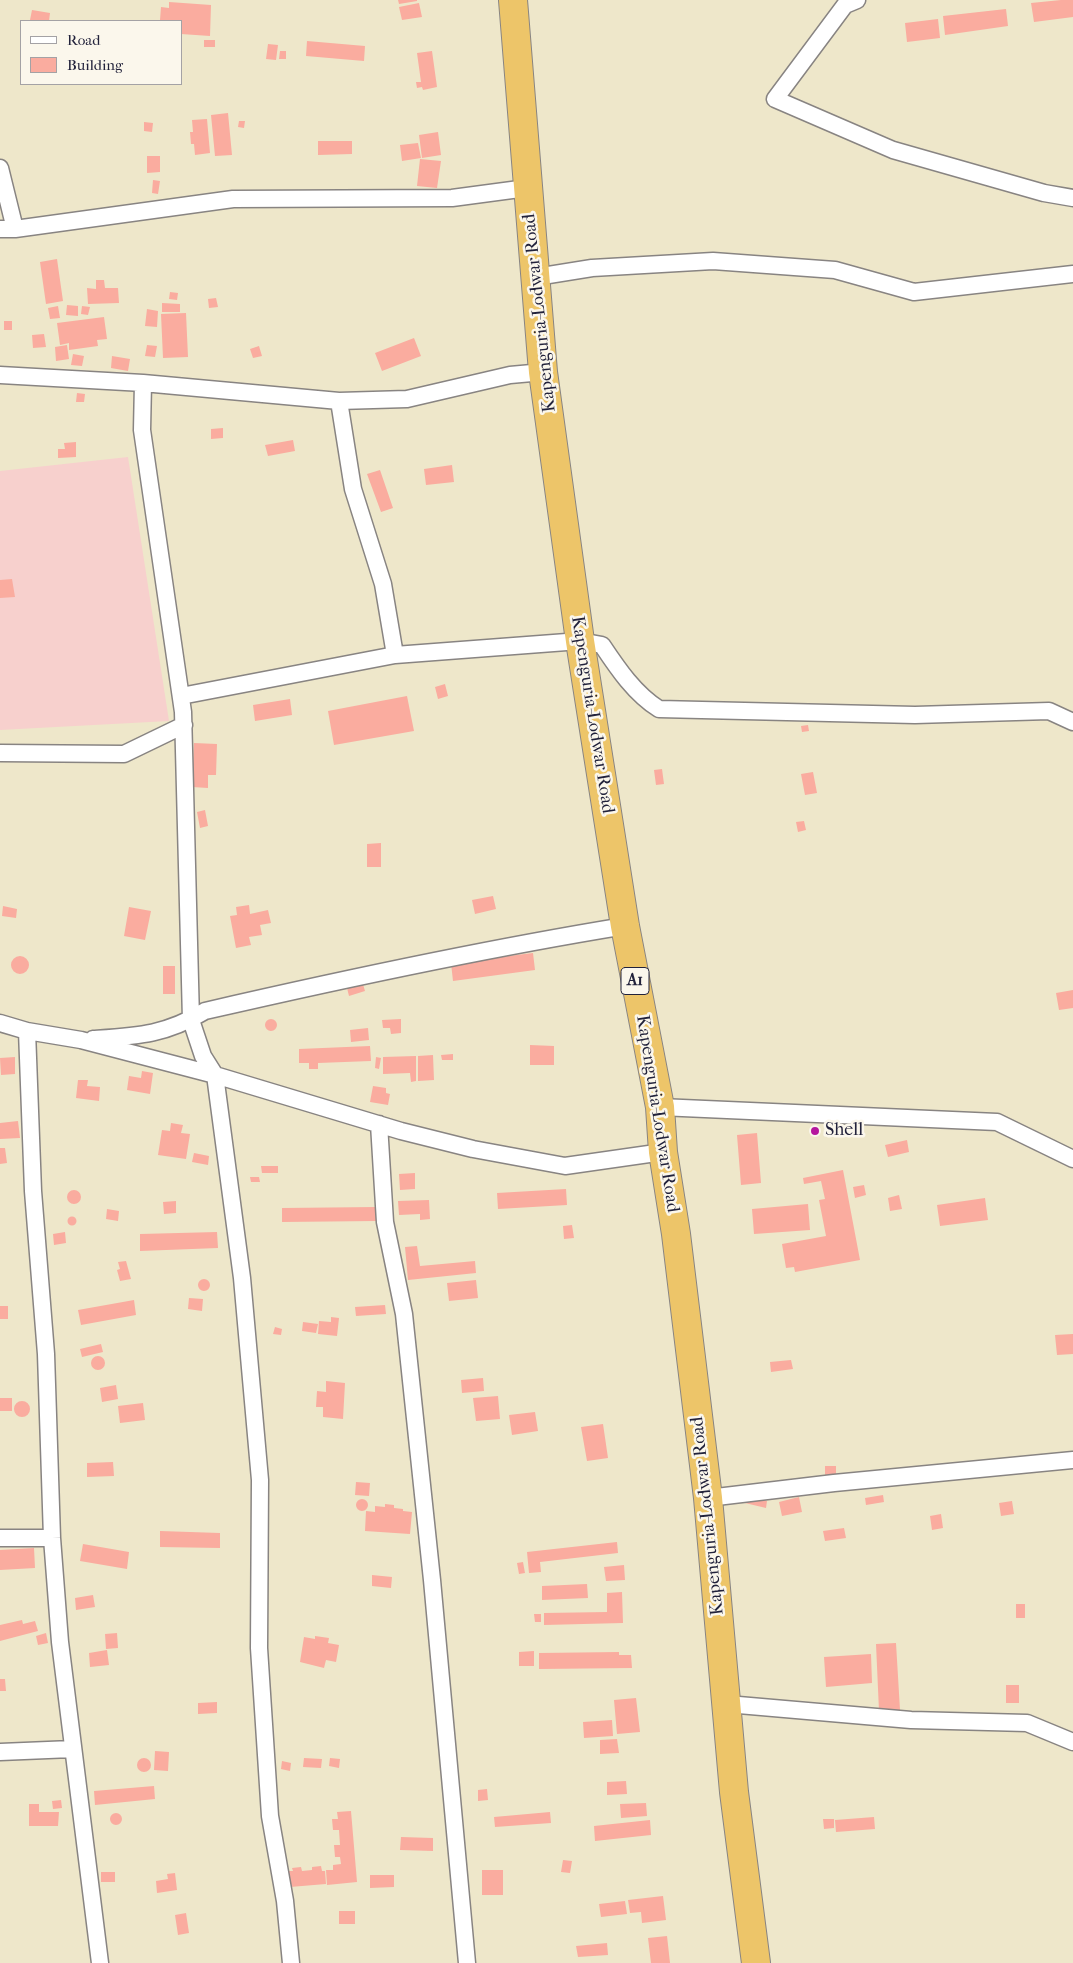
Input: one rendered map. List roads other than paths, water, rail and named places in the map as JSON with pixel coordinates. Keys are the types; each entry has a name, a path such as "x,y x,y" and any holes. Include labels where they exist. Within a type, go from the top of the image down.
{"highway":[{"name":"Kapenguria-Lodwar Road","path":"518,1 527,188 544,372 580,640 625,926 660,1107 664,1152 708,1498 734,1792 756,1963"}],"street":[{"path":"857,0 845,5 775,99 893,150 1044,193 1073,198"},
{"path":"0,168 8,229 234,199 452,198 527,188"},
{"path":"536,277 592,268 713,261 835,270 914,292 1073,274"},
{"path":"0,375 143,383 339,401 407,399 510,376 544,372"},
{"path":"143,383 142,430 184,725 191,1020 204,1056 215,1075 242,1278 260,1480 259,1648 270,1816 285,1901 291,1963"},
{"path":"339,401 353,489 383,584 395,656"},
{"path":"181,696 395,656 580,640 602,645 619,670 646,701 659,709 915,715 1049,711 1073,722"},
{"path":"0,753 124,754 184,725"},
{"path":"81,1040 148,1034 180,1025 205,1011 375,972 529,942 625,926"},
{"path":"0,1023 27,1031 81,1040 215,1075 380,1124 473,1149 565,1166 664,1152"},
{"path":"27,1031 33,1191 46,1354 52,1538 60,1642 100,1963"},
{"path":"660,1107 997,1122 1073,1159"},
{"path":"380,1124 385,1222 404,1314 426,1520 467,1963"},
{"path":"708,1498 834,1483 1073,1460"},
{"path":"0,1538 52,1538"},
{"path":"726,1704 911,1720 1027,1723 1073,1742"},
{"path":"0,1752 72,1749"}],"place":[{"name":"Shell","path":"815,1131"}]}
